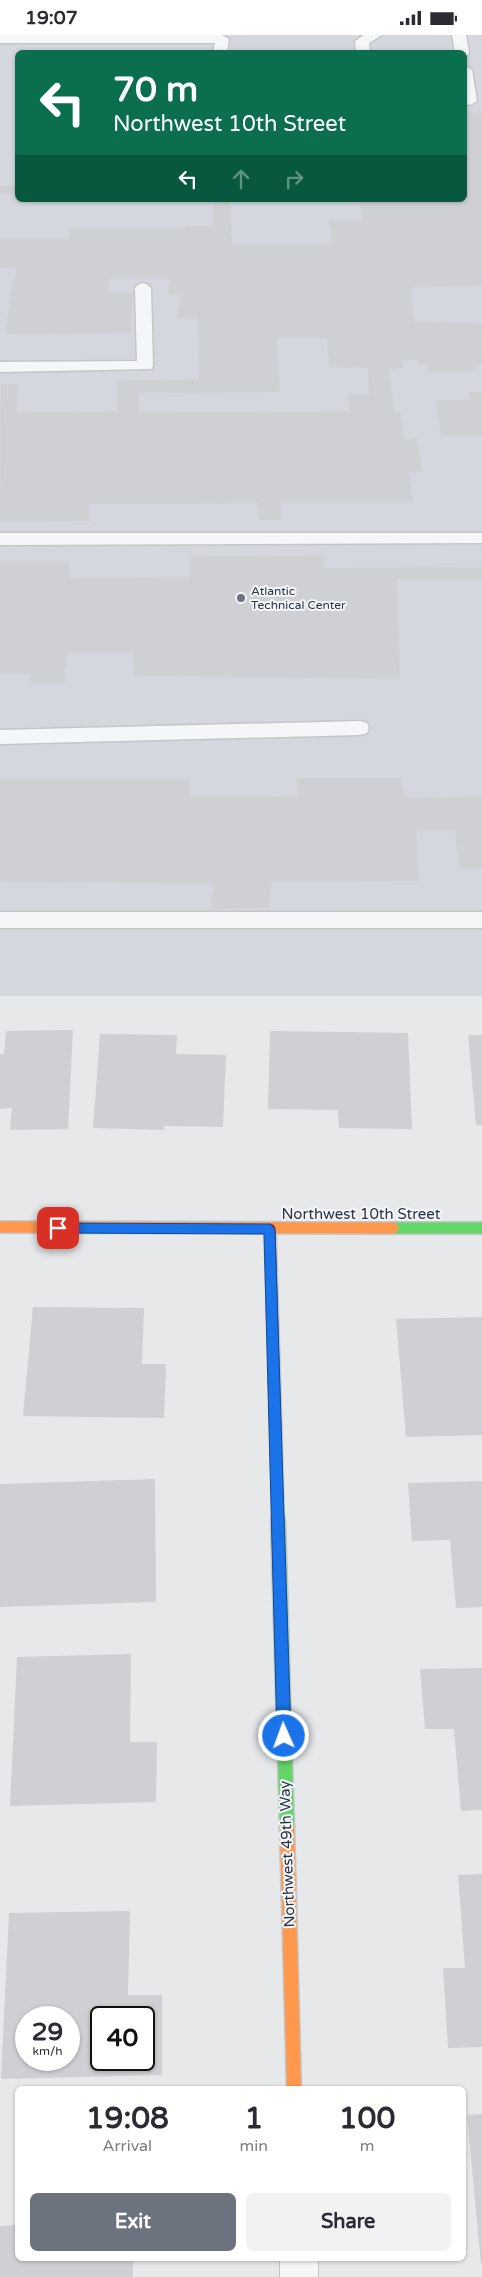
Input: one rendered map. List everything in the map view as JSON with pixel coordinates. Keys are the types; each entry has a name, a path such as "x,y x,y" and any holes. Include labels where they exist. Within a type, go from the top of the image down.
{"street":[{"name":"Northwest 10th Street","path":"0,1227 482,1228"},
{"name":"Northwest 49th Way","path":"270,1229 294,2086"},
{"path":"299,2261 299,2277"}],"lane":[{"path":"363,50 362,41 375,35"},
{"path":"459,35 462,50"},
{"path":"0,39 225,43"},
{"path":"467,79 472,101"},
{"path":"0,367 146,366 143,288"},
{"path":"0,539 482,538"},
{"path":"0,737 360,728"},
{"path":"0,920 482,920"}],"shaded area":[{"name":"Atlantic Technical Center","path":"0,35 482,35 482,996 0,996"}],"building":[{"path":"467,113 482,113 482,286 411,287 414,322 482,323 482,365 474,365 473,372 428,372 427,365 419,365 418,360 402,360 403,368 389,369 394,412 400,412 404,439 417,438 422,472 409,473 413,503 281,503 281,520 259,520 257,503 90,504 89,521 0,522 1,384 18,384 17,412 117,411 117,380 199,379 198,319 177,319 180,294 168,294 170,279 109,279 108,293 133,293 131,333 6,334 12,280 15,280 16,268 0,269 0,238 68,238 69,229 184,229 185,226 213,226 213,202 230,202 232,245 332,245 330,221 363,221 359,202 467,202","holes":["277,338 327,338 329,367 368,368 369,395 348,394 349,411 139,412 139,393 280,392"]},
{"path":"0,186 15,186 15,194 0,194"},
{"path":"469,392 482,392 482,436 441,436 436,400 470,400"},
{"path":"324,555 325,568 482,567 482,579 397,579 400,679 134,676 133,653 67,653 64,684 30,684 31,674 0,674 0,561 69,561 70,578 190,577 190,556"},
{"path":"297,778 401,778 406,798 482,797 482,869 459,869 455,830 416,831 419,881 271,882 270,908 211,909 213,883 0,882 0,779 190,779 190,797 298,796"},
{"path":"73,1030 68,1129 10,1130 12,1108 0,1109 0,1054 4,1054 6,1031"},
{"path":"270,1031 408,1033 412,1129 339,1128 338,1110 268,1109"},
{"path":"100,1034 177,1035 176,1054 226,1055 223,1127 164,1126 164,1130 93,1128"},
{"path":"468,1035 482,1035 482,1125 476,1125"},
{"path":"33,1307 144,1308 142,1364 166,1364 164,1418 23,1416"},
{"path":"482,1317 482,1435 406,1437 396,1319"},
{"path":"155,1479 156,1602 0,1607 0,1484"},
{"path":"482,1481 482,1607 456,1608 450,1540 412,1541 408,1483"},
{"path":"131,1654 130,1742 157,1742 156,1802 10,1806 17,1657"},
{"path":"482,1668 482,1810 461,1811 454,1729 425,1729 420,1669"},
{"path":"482,1874 482,2047 448,2048 443,1968 465,1968 458,1875"},
{"path":"130,1911 128,1995 162,1995 162,2075 1,2079 9,1913"},
{"path":"482,2114 482,2264 481,2264 467,2115"},
{"path":"15,2225 15,2261 133,2261 133,2277 0,2277 0,2226"}],"traffic: fast":[{"path":"393,1228 482,1228"},
{"path":"276,1435 287,1828"}],"traffic: slow":[{"path":"0,1227 393,1228"},
{"path":"287,1828 294,2086"}],"traffic: jam":[{"path":"270,1229 276,1435"}],"place":[{"name":"Atlantic Technical Center","path":"241,598"}],"route":[{"path":"58,1228 270,1229 284,1736"}]}
